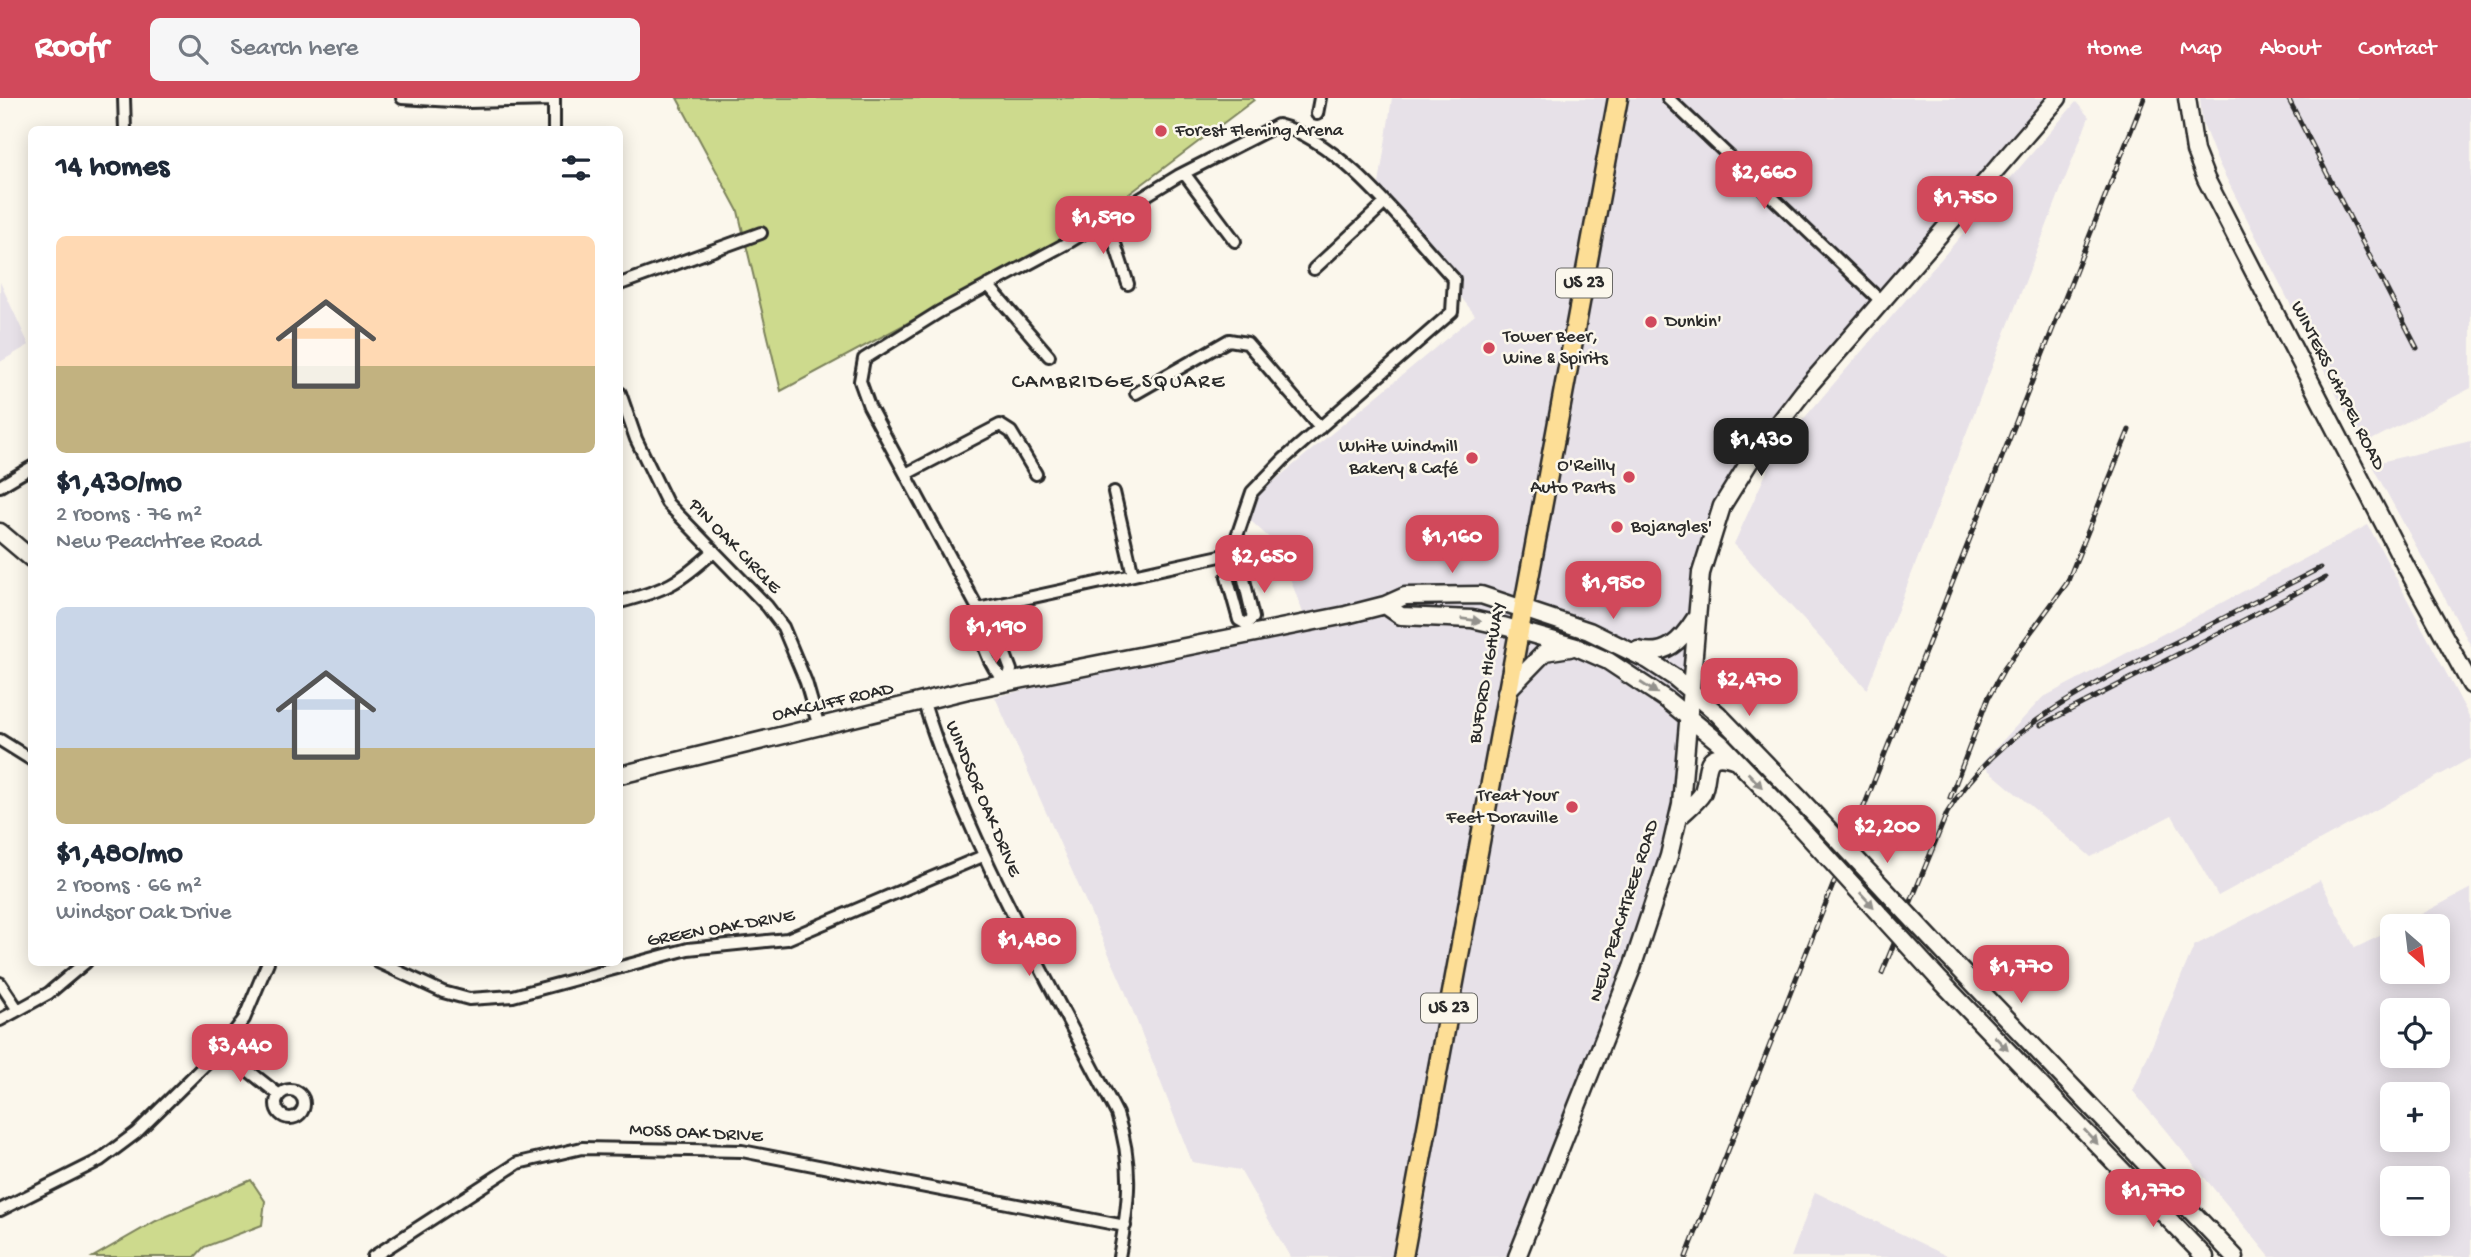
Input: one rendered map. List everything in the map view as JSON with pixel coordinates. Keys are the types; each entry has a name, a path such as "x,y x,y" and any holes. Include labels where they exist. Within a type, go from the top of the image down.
{"main road":[{"name":"BUFORD HIGHWAY","path":"1404,1257 1521,608 1618,98"},
{"name":"NEW PEACHTREE ROAD","path":"1517,1257 1632,968 1669,856 1678,818 1701,573 1722,506 1770,433 2058,98"},
{"name":"WINTERS CHAPEL ROAD","path":"2188,98 2195,151 2206,179 2404,563 2465,661 2471,685"},
{"path":"0,532 28,556"},
{"name":"OAKCLIFF ROAD","path":"623,774 1006,682 1247,629 1385,605 1405,596 1456,593 1480,595 1589,631 1621,646 1648,660 1718,714 2235,1257"},
{"path":"1385,605 1401,616 1472,619 1576,647 1608,661 1687,717 1736,760 1936,976 2205,1257"},
{"path":"1621,646 1653,654 1667,649 1683,637 1697,617"},
{"path":"1506,692 1545,652 1576,647"},
{"path":"1678,818 1702,794 1706,766 1712,760 1723,757 1736,760"}],"street":[{"path":"124,98 125,126"},
{"path":"402,98 469,102 554,99 554,126"},
{"path":"1317,114 1320,98"},
{"path":"1668,98 1882,302"},
{"path":"1006,682 1011,670 991,617 978,609 869,406 860,381 864,359 1184,173 1278,125 1300,131 1346,162 1454,279 1452,312 1252,492 1235,542 1234,553 1234,566 1242,575 1253,618 1247,629"},
{"path":"1184,173 1235,241"},
{"path":"1314,269 1384,204"},
{"path":"1107,219 1128,284"},
{"path":"623,283 761,233"},
{"path":"988,285 1049,356"},
{"path":"1136,393 1229,340 1247,343 1320,428"},
{"name":"PIN OAK CIRCLE","path":"623,402 636,439 667,503 783,626 806,682 819,727"},
{"path":"906,474 1000,425 1011,432 1036,474"},
{"path":"0,486 28,469"},
{"path":"1114,492 1133,575"},
{"path":"623,601 665,590 681,581 714,551"},
{"path":"978,609 1234,553"},
{"name":"WINDSOR OAK DRIVE","path":"924,703 942,758 983,856 1116,1114 1125,1138 1129,1204 1119,1257"},
{"path":"0,740 28,758"},
{"name":"GREEN OAK DRIVE","path":"387,966 443,992 470,999 513,996 688,949 787,939 983,856"},
{"path":"0,1020 50,993 81,966"},
{"path":"0,1210 100,1160 136,1133 221,1049 244,1019 266,966"},
{"path":"0,983 18,1010"},
{"path":"221,1049 278,1094"},
{"name":"MOSS OAK DRIVE","path":"373,1257 518,1163 582,1148 742,1150 1125,1226"}],"shaded area":[{"path":"1392,98 2044,98 1997,163 1728,494 1695,587 1688,760 1656,890 1518,1257 1290,1257 1240,1170 1192,1162 1123,986 995,697 1306,621 1278,546 1239,510 1475,315 1378,191"},
{"path":"2200,98 2471,98 2471,388 2362,445 2217,160 2202,122"},
{"path":"2076,102 2089,117 1867,689 1734,544 1776,451"},
{"path":"0,282 28,346 0,362"},
{"path":"2471,441 2471,646 2371,464"},
{"path":"2368,525 2471,720 2471,758 2218,896 2172,815 2091,857 1981,764 2042,698"},
{"path":"2320,880 2355,948 2380,936 2380,984 2450,984 2450,914 2422,914 2471,888 2471,1257 2270,1257 2133,1091 2194,946"},
{"path":"1815,1192 1949,1257 1791,1257"}],"green space":[{"path":"677,98 1254,100 1084,228 781,391 738,211"},
{"path":"251,1180 265,1201 262,1225 204,1247 195,1257 93,1257 156,1221"}],"railway":[{"path":"1686,1257 2144,98"},
{"path":"2288,98 2417,348"},
{"path":"1950,798 1988,698 2004,669 2067,583 2129,430"},
{"path":"1882,973 1947,813 1967,784 1990,759 2016,736 2073,697 2320,568"},
{"path":"2041,725 2325,578"}],"place":[{"name":"Forest Fleming Arena","path":"1161,131"},
{"name":"Dunkin'","path":"1651,322"},
{"name":"Tower Beer, Wine & Spirits","path":"1489,348"},
{"name":"White Windmill Bakery & Café","path":"1472,458"},
{"name":"O'Reilly Auto Parts","path":"1629,477"},
{"name":"Bojangles'","path":"1617,527"},
{"name":"Treat Your Feet Doraville","path":"1572,807"}],"district":[{"name":"CAMBRIDGE SQUARE","path":"1119,383"}]}
